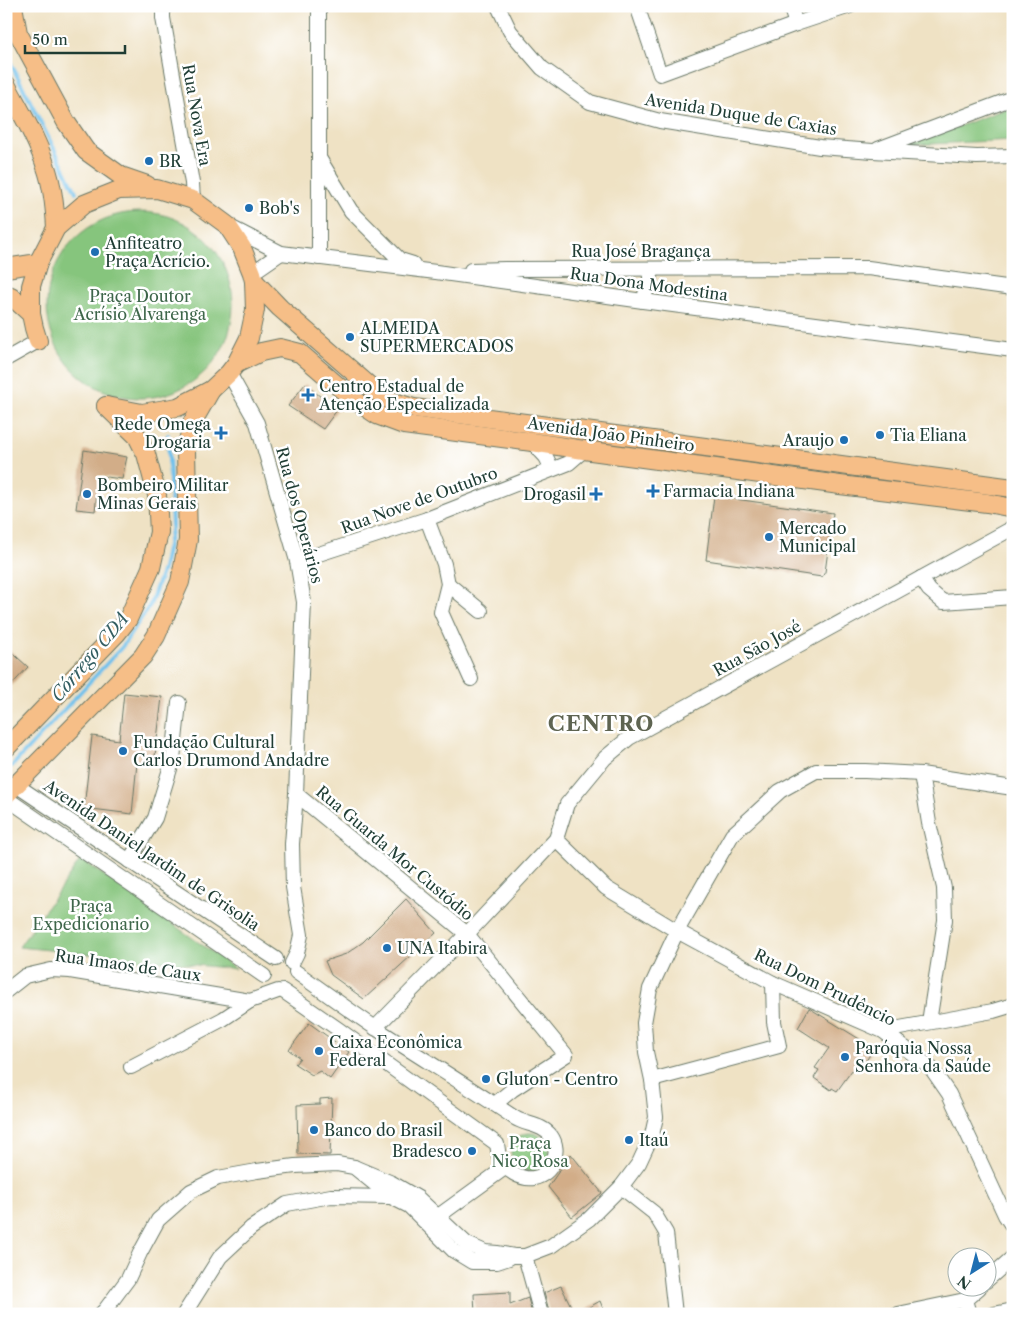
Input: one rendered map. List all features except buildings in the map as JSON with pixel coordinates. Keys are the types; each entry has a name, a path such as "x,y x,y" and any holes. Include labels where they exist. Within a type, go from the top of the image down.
{"main road":[{"path":"9,791 142,656 156,636 180,582 188,540 186,451 192,423 211,390 232,369 249,338 255,310 253,277 242,248 227,226 193,200 121,176 86,151 66,122 18,33 12,6"},
{"path":"6,84 37,145 46,168 55,206 56,228"},
{"path":"38,342 31,314 31,286 38,263 56,228 84,204 119,190 157,189"},
{"path":"6,268 38,263"},
{"name":"Avenida João Pinheiro","path":"253,277 280,308 373,389 391,401 414,408 1013,488"},
{"path":"6,294 11,296 31,314"},
{"name":"Avenida João Pinheiro","path":"232,369 261,352 280,348 300,353 353,399 377,414 404,425 1013,508"},
{"path":"6,748 117,633 128,619 151,568 158,532 157,495 146,454 137,436 106,406 142,412 178,407 211,390"}],"street":[{"name":"Rua Nova Era","path":"163,6 163,18 192,183 193,200"},
{"path":"319,6 319,258"},
{"name":"Avenida Duque de Caxias","path":"498,6 510,32 542,68 590,102 660,121 820,147 977,157 1013,156"},
{"path":"637,6 660,74 850,6"},
{"path":"790,6 796,24"},
{"name":"Avenida Duque de Caxias","path":"873,151 1013,98"},
{"name":"Rua José Bragança","path":"319,158 351,211 400,260 436,272 505,269 868,268 1013,288"},
{"name":"Rua Dona Modestina","path":"227,226 281,253 436,272 1013,350"},
{"path":"253,277 281,253"},
{"path":"643,301 654,269"},
{"path":"6,359 38,342"},
{"name":"Rua dos Operários","path":"232,369 257,423 297,561 304,602 296,794 292,844 293,887 301,935 294,968"},
{"path":"532,442 546,456 552,469"},
{"name":"Rua Nove de Outubro","path":"297,561 427,518 569,463 584,450"},
{"path":"427,518 444,564 448,584 441,612 471,679"},
{"name":"Rua São José","path":"556,839 567,804 605,758 629,738 1009,530 1013,526"},
{"path":"921,578 929,590 943,602 1013,597"},
{"path":"448,584 481,611"},
{"path":"129,861 155,818 173,759 180,703"},
{"path":"354,1167 391,1197 409,1206 454,1251 472,1262 497,1262 551,1246 589,1219 621,1187 639,1163 652,1134 656,1117 652,1080 646,1052 644,1023 650,989 677,931 732,835 780,791 816,771 921,774 1013,788"},
{"path":"921,774 929,823 944,888 945,920 930,1022"},
{"path":"9,791 265,978 272,989 280,991 338,1029 496,1144 501,1160 515,1174 527,1179 537,1178 545,1173 551,1168 555,1157 556,1147 552,1137 546,1130 518,1120 495,1104"},
{"name":"Avenida Daniel Jardim de Grisolia","path":"9,791 129,861 276,959 287,960 294,968 375,1028 495,1104"},
{"name":"Rua Guarda Mor Custódio","path":"296,794 467,934 566,1055 512,1090 495,1104"},
{"path":"338,1029 375,1028 556,839"},
{"name":"Rua Dom Prudêncio","path":"556,839 606,888 677,931 773,983 883,1031 931,1068 949,1094 1005,1215 1013,1227"},
{"path":"250,1001 265,978 267,965 276,959"},
{"path":"131,1067 223,1019 250,1001 288,989 295,982 294,968"},
{"name":"Rua Imaos de Caux","path":"6,991 25,976 51,970 70,971 250,1001"},
{"path":"652,1080 778,1046 774,1022 773,983"},
{"path":"215,995 224,1012 223,1019"},
{"path":"883,1031 993,1011 1013,1005"},
{"path":"101,1314 128,1279 158,1220 190,1191 218,1178 257,1171 295,1166 337,1164 354,1167 392,1183 418,1198 467,1244 485,1252 520,1256"},
{"path":"437,1217 506,1167"},
{"path":"621,1187 654,1213 666,1233 675,1314"},
{"path":"187,1312 220,1257 251,1228 287,1204 331,1196 391,1197"},
{"path":"520,1256 541,1314"},
{"path":"996,1271 1013,1257"},
{"path":"898,1314 967,1298"},
{"path":"965,1300 968,1314"},
{"path":"994,1314 1013,1310"}],"green space":[{"path":"1013,106 1013,140 909,145"},
{"name":"Praça Doutor Acrísio Alvarenga","path":"131,212 149,212 176,219 206,239 226,269 233,296 233,314 226,341 206,371 176,391 149,398 131,398 113,394 96,387 81,377 68,364 58,349 51,332 47,314 47,296 51,278 58,261 68,246 81,233 96,223 113,216"},
{"name":"Praça Expedicionario","path":"81,859 236,969 19,947"},
{"name":"Praça Nico Rosa","path":"530,1133 544,1138 549,1152 544,1166 530,1171 516,1166 511,1152 516,1138"}],"waterway":[{"name":"Córrego CDA","path":"6,54 76,192"},
{"name":"Córrego CDA","path":"12,766 122,647 150,605 163,569 172,526 168,435"}],"place":[{"name":"BR","path":"149,161"},
{"name":"Bob's","path":"249,208"},
{"name":"Anfiteatro Praça Acrício.","path":"95,252"},
{"name":"ALMEIDA SUPERMERCADOS","path":"350,337"},
{"name":"Centro Estadual de Atenção Especializada","path":"308,395"},
{"name":"Rede Omega Drogaria","path":"221,433"},
{"name":"Tia Eliana","path":"880,435"},
{"name":"Araujo","path":"844,440"},
{"name":"Farmacia Indiana","path":"653,491"},
{"name":"Bombeiro Militar Minas Gerais","path":"87,494"},
{"name":"Drogasil","path":"596,494"},
{"name":"Mercado Municipal","path":"769,537"},
{"name":"Fundação Cultural Carlos Drumond Andadre","path":"123,751"},
{"name":"UNA Itabira","path":"387,948"},
{"name":"Caixa Econômica Federal","path":"319,1051"},
{"name":"Paróquia Nossa Senhora da Saúde","path":"845,1057"},
{"name":"Gluton - Centro","path":"486,1079"},
{"name":"Banco do Brasil","path":"314,1130"},
{"name":"Itaú","path":"629,1140"},
{"name":"Bradesco","path":"472,1151"}],"district":[{"name":"CENTRO","path":"601,723"}]}
